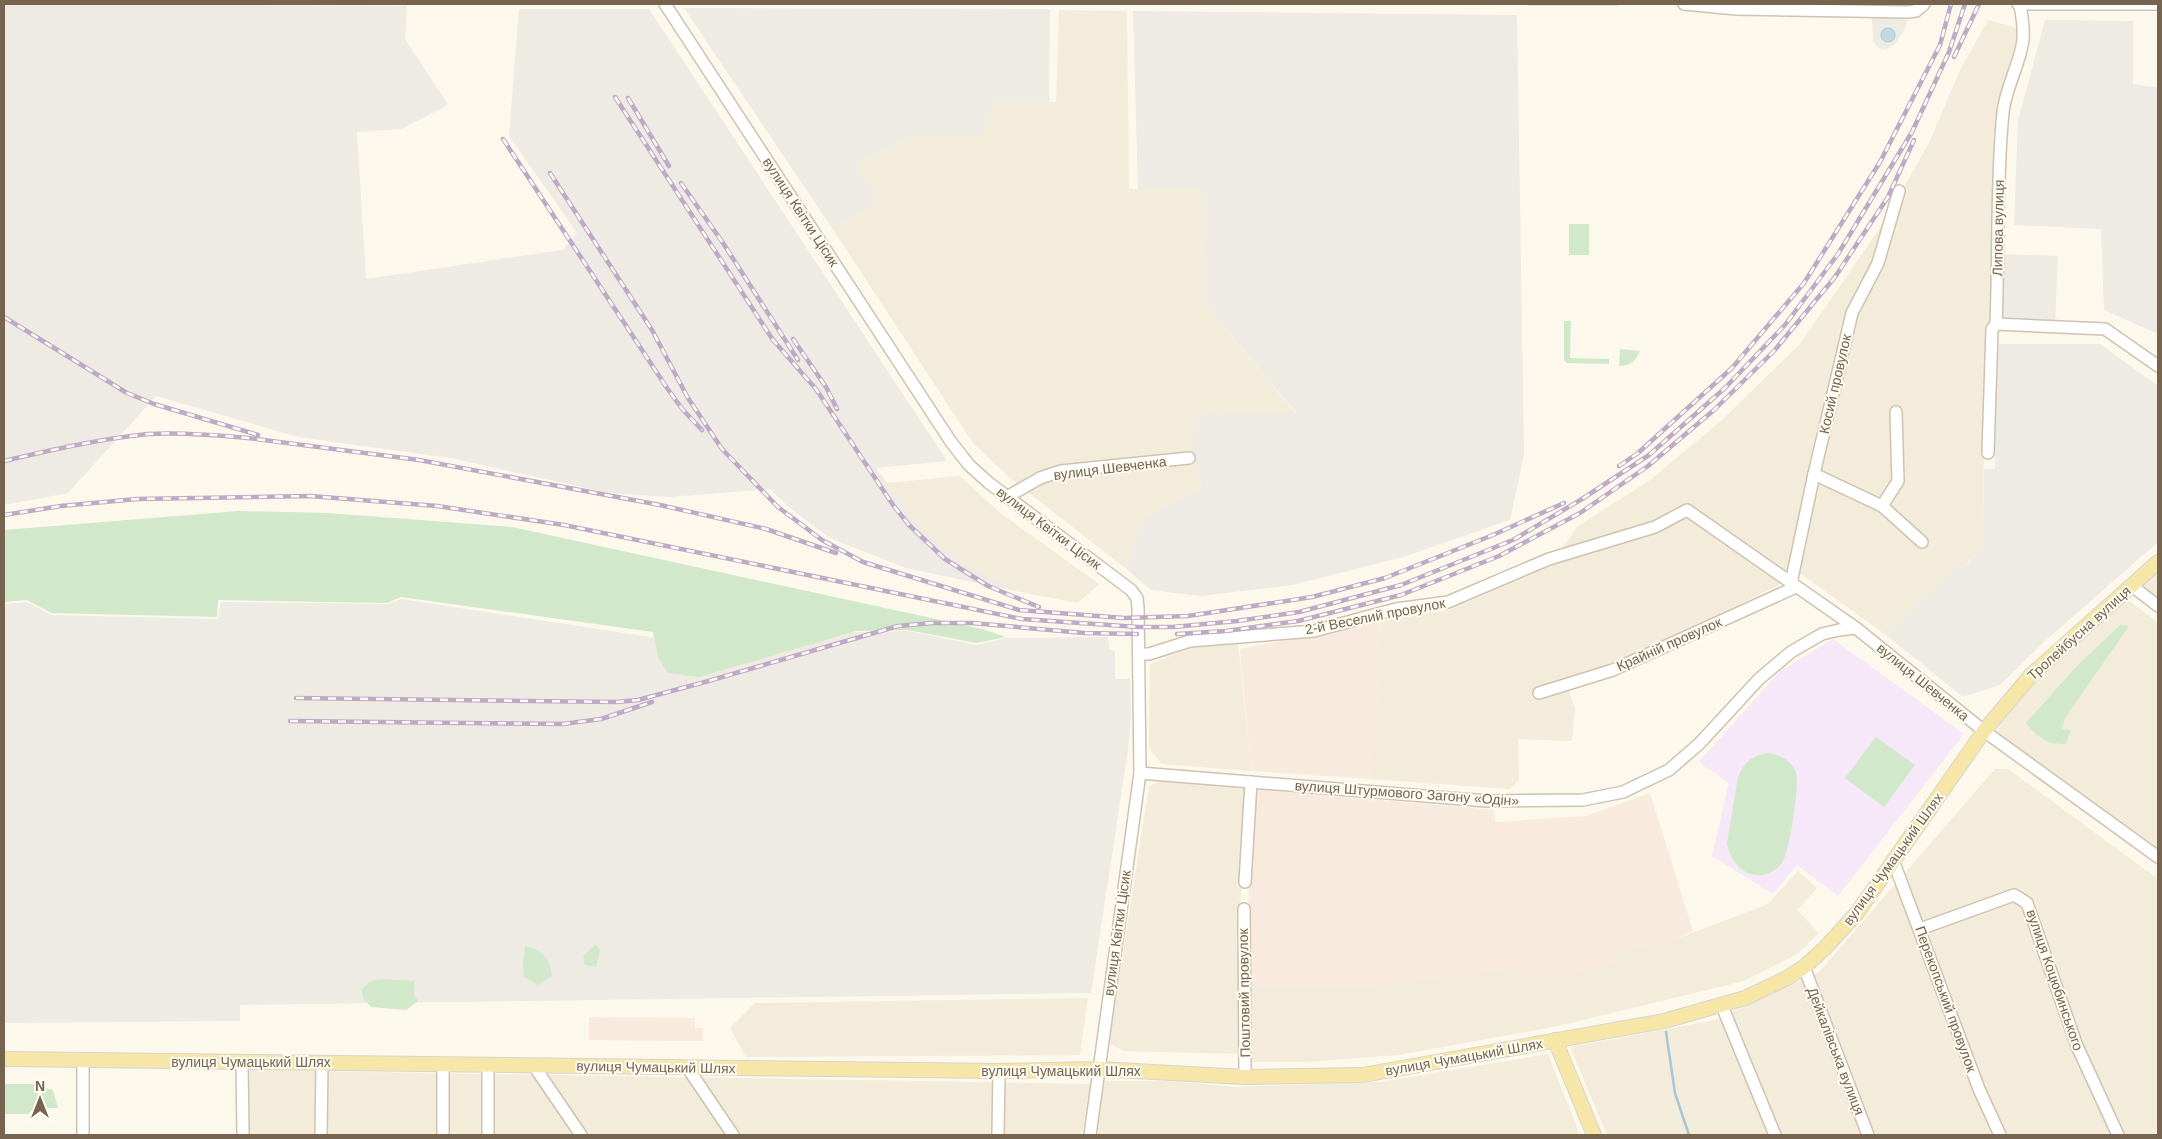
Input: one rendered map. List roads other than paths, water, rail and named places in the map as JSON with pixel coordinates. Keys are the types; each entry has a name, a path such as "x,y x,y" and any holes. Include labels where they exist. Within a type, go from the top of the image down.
{"main road":[{"name":"Тролейбусна вулиця","path":"1984,731 2031,675 2158,562"},
{"name":"вулиця Чумацький Шлях","path":"4,1059 999,1072 1098,1069 1245,1077 1363,1075 1664,1021 1722,1006 1770,986 1804,968 1858,913 1984,731"},
{"path":"1555,1040 1594,1135"}],"street":[{"name":"вулиця Квітки Цісик","path":"665,4 951,442 969,465 1134,593 1138,608 1140,773 1090,1135"},
{"path":"1684,4 1736,9 1908,12 1916,11 1924,4"},
{"path":"2019,4 2158,4"},
{"name":"Липова вулиця","path":"1988,453 1992,329 1996,324 1999,155 2004,99 2023,40 2023,23 2019,4"},
{"name":"Косий провулок","path":"1793,585 1814,474 1852,312 1878,263 1899,191"},
{"path":"1996,324 2105,329 2158,366"},
{"path":"1882,506 1898,481 1896,412"},
{"name":"вулиця Шевченка","path":"1008,497 1040,478 1061,471 1189,458"},
{"path":"1814,474 1882,506 1922,542"},
{"name":"вулиця Шевченка","path":"1687,510 1856,628 1984,731 2158,857"},
{"name":"2-й Веселий провулок","path":"1139,654 1149,654 1190,641 1314,630 1396,610 1448,602 1549,559 1655,527 1687,510"},
{"name":"Крайній провулок","path":"1539,693 1614,670 1793,585"},
{"path":"2132,586 2158,606"},
{"name":"вулиця Штурмового Загону «Одін»","path":"1140,773 1487,801 1583,800 1623,792 1669,770 1699,744 1759,679 1791,652 1822,634 1856,628"},
{"path":"1245,882 1251,782"},
{"name":"Перекопський провулок","path":"1894,863 1980,1089 2000,1135"},
{"name":"вулиця Коцюбинського","path":"1920,930 2014,895 2028,903 2076,1046 2118,1135"},
{"name":"Поштовий провулок","path":"1244,909 1245,1077"},
{"name":"Дейкалівська вулиця","path":"1804,968 1868,1135"},
{"path":"1722,1006 1775,1135"},
{"path":"83,1060 83,1135"},
{"path":"242,1062 243,1135"},
{"path":"322,1062 322,1135"},
{"path":"443,1064 443,1135"},
{"path":"488,1066 488,1135"},
{"path":"534,1066 581,1135"},
{"path":"688,1067 732,1135"},
{"path":"998,1135 999,1072"}],"water":[{"path":"1888,28 1893,30 1895,35 1893,40 1888,42 1883,40 1881,35 1883,30"}],"waterway":[{"path":"1666,1032 1675,1093 1689,1135"}],"railway":[{"path":"1619,466 1638,453 1732,368 1804,283 1880,162 1940,45 1951,4"},
{"path":"4,515 61,506 137,499 310,496 437,506 564,525 1022,619 1138,627 1173,627 1237,621 1299,612 1401,585 1513,540 1582,499 1649,455 1725,388 1785,325 1838,254 1912,132 1949,52 1965,4"},
{"path":"1954,57 1979,4"},
{"path":"615,97 773,340 816,389 893,505 909,525 945,559 988,586 1039,607"},
{"path":"628,98 669,166"},
{"path":"503,139 667,388 683,410 702,430"},
{"path":"1177,634 1226,631 1298,621 1401,595 1499,556 1580,513 1648,466 1714,410 1774,351 1835,277 1888,197 1914,140"},
{"path":"550,173 652,330 688,398 722,449 778,507 822,540 863,562 1019,610 1124,618 1188,616 1312,597 1385,578 1493,535 1564,503"},
{"path":"681,183 723,243 798,360"},
{"path":"4,317 127,393 154,404 258,435"},
{"path":"793,339 826,387 837,409"},
{"path":"4,461 93,442 148,434 211,435 248,438 419,460 660,505 766,529 836,553"},
{"path":"296,698 617,702 638,700 705,682 898,626 932,623 972,623 1084,633 1137,634"},
{"path":"290,721 563,724 601,719 652,702"}]}
